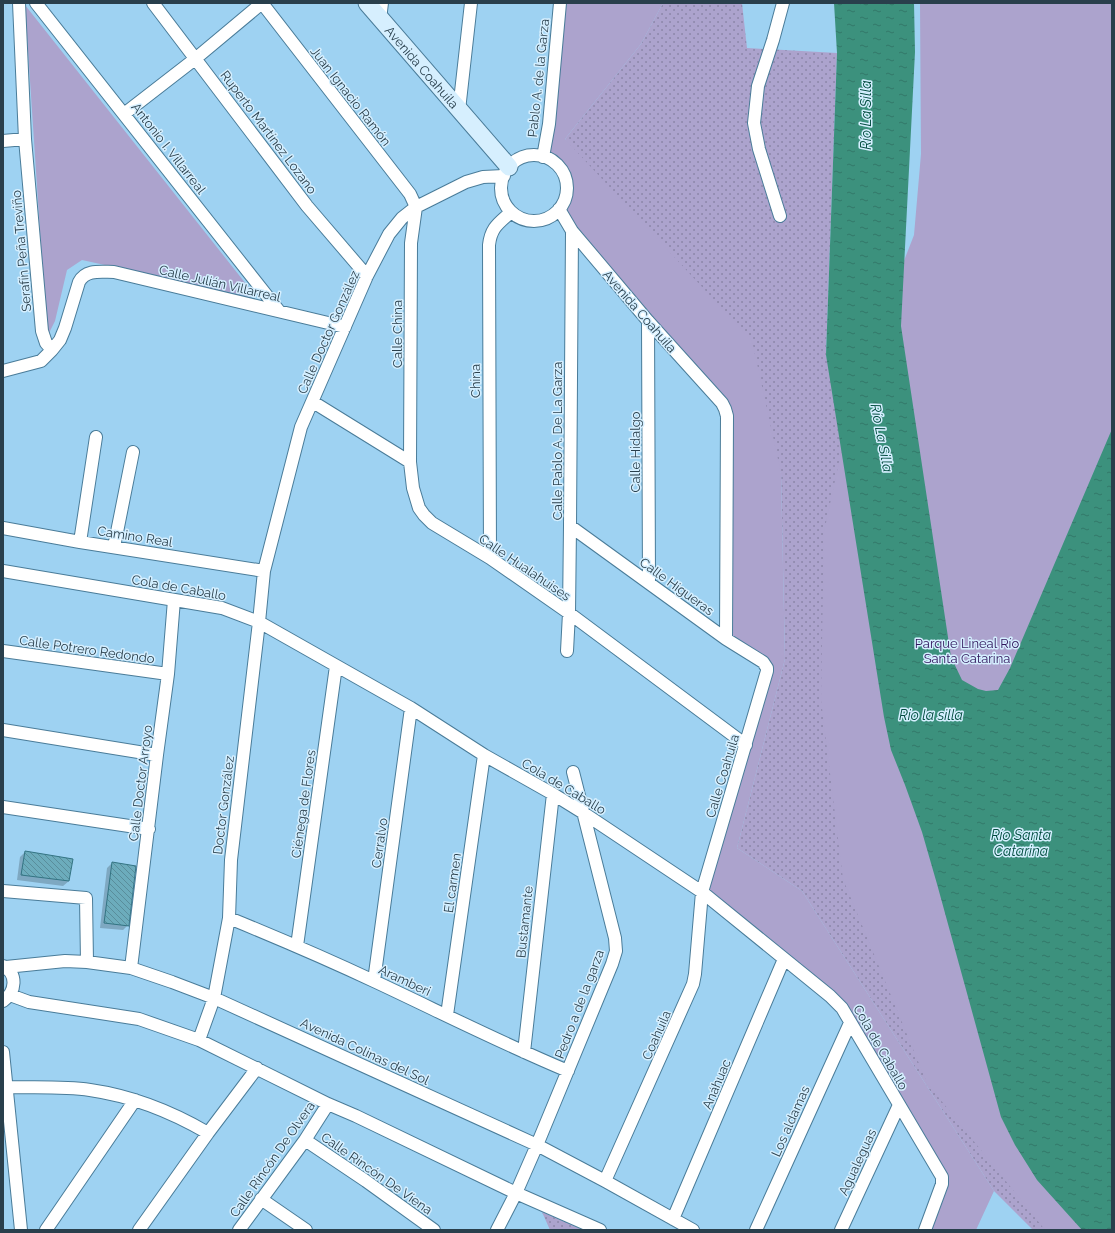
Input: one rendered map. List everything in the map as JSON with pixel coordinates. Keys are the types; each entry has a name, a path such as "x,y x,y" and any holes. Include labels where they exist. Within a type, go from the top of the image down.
{"street":[{"name":"Serafín Peña Treviño","path":"19,3 25,139 42,330 46,343 52,350"},
{"name":"Antonio I. Villarreal","path":"36,3 279,311"},
{"name":"Ruperto Martínez Lozano","path":"152,3 308,206 367,276"},
{"path":"124,114 262,3"},
{"name":"Juan Ignacio Ramón","path":"262,3 410,194 416,207"},
{"name":"Avenida Coahuila","path":"367,3 381,11 506,171"},
{"path":"459,110 471,3"},
{"name":"Pablo A. de la Garza","path":"543,157 549,124 560,3"},
{"path":"780,216 760,149 754,123 758,86 783,3"},
{"path":"3,141 25,139"},
{"path":"538,155 543,157 554,162 562,170 566,181 565,199 559,209 550,217 539,221 527,220 511,212 507,207 502,197 501,186 506,171 517,160 527,156 538,155"},
{"name":"Calle Doctor González","path":"264,571 301,427 367,276 389,234 402,218 416,207 466,182 506,171"},
{"name":"Calle China","path":"410,462 411,243 416,207"},
{"name":"Avenida Coahuila","path":"559,209 572,231 725,409 727,416 726,639"},
{"name":"China","path":"490,558 489,245 490,237 494,228 511,212"},
{"name":"Calle Pablo A. De La Garza","path":"567,651 569,613 572,231"},
{"name":"Calle Julián Villarreal","path":"52,350 60,340 65,328 78,282 87,273 114,272 345,327"},
{"name":"Calle Hidalgo","path":"648,321 649,583"},
{"path":"3,371 41,361 52,350"},
{"path":"313,402 410,462"},
{"path":"80,542 96,437"},
{"path":"114,547 133,452"},
{"name":"Calle Hualahuises","path":"410,462 413,488 419,508 432,523 490,558 569,613 746,744"},
{"name":"Calle Higueras","path":"570,526 726,639 763,662 767,668"},
{"name":"Camino Real","path":"3,528 80,542 264,571"},
{"name":"Cola de Caballo","path":"3,571 222,608 260,622 411,708 484,755 553,794 702,892 830,996 842,1008 943,1179 925,1230"},
{"name":"Doctor González","path":"199,1040 214,998 229,918 231,860 260,622 264,571"},
{"name":"Calle Doctor Arroyo","path":"132,968 168,674 174,600"},
{"name":"Calle Potrero Redondo","path":"3,650 168,674"},
{"name":"Ciénega de Flores","path":"297,946 336,666"},
{"name":"Calle Coahuila","path":"702,892 767,676 767,668"},
{"name":"Cerralvo","path":"374,981 411,708"},
{"path":"3,730 157,755"},
{"name":"El carmen","path":"447,1015 484,755"},
{"name":"Pedro a de la garza","path":"497,1230 516,1193 537,1146 616,951 615,938 573,772"},
{"name":"Bustamante","path":"524,1052 553,794"},
{"path":"3,807 149,829"},
{"path":"3,891 86,898 87,962"},
{"name":"Coahuila","path":"605,1181 693,984 702,892"},
{"name":"Aramberi","path":"229,918 297,946 568,1071"},
{"name":"Anáhuac","path":"673,1219 784,959"},
{"name":"Avenida Colinas del Sol","path":"4,966 65,961 87,962 132,968 214,998 537,1146 605,1181 693,1230"},
{"path":"4,966 10,971 14,983 13,989 7,998 139,1019 199,1040 328,1104 516,1193 600,1230"},
{"name":"Los aldamas","path":"756,1230 850,1023"},
{"path":"3,1052 21,1230"},
{"path":"139,1230 208,1133 257,1068"},
{"path":"7,1087 71,1088 91,1090 135,1100 186,1120 208,1133"},
{"path":"46,1230 135,1100"},
{"name":"Calle Rincón De Olvera","path":"239,1230 305,1140 328,1104"},
{"name":"Agualeguas","path":"841,1230 899,1105"},
{"name":"Calle Rincón De Viena","path":"305,1140 366,1181 434,1230"},
{"path":"3,1156 12,1144"},
{"path":"261,1199 306,1230"}],"green space":[{"path":"560,3 663,3 641,44 565,139 752,341 781,473 785,659 737,848 802,891 994,1191 976,1230 925,1230 942,1185 842,1008 702,892 767,671 726,639 727,416 559,209 565,194 566,181 564,175 549,159"},
{"path":"663,3 742,3 747,48 837,53 826,355 1082,1230 1033,1230 994,1191 802,891 737,848 785,659 781,473 565,139 641,44"},
{"name":"Parque Lineal Río Santa Catarina","path":"920,3 1112,3 1112,1230 1045,1230 927,1083 843,879 821,700 824,532 855,387 914,235 921,154"},
{"path":"25,5 250,289 251,297 82,260 67,270 55,321 47,337"},
{"path":"542,1212 583,1230 550,1230"}],"water":[{"path":"834,3 914,3 915,52 901,326 951,657 962,680 978,689 986,691 998,690 1010,668 1112,429 1112,1230 1082,1230 1037,1180 1015,1145 1001,1117 922,832 891,750 884,717 826,355 837,53"}],"building":[{"path":"25,851 73,859 69,881 21,875"},
{"path":"112,862 136,866 129,926 104,923"}],"water label":[{"name":"Río La Silla","path":"866,115"},
{"name":"Río La Silla","path":"882,438"},
{"name":"Rio la silla","path":"931,715"},
{"name":"Río Santa Catarina","path":"1021,844"}]}
